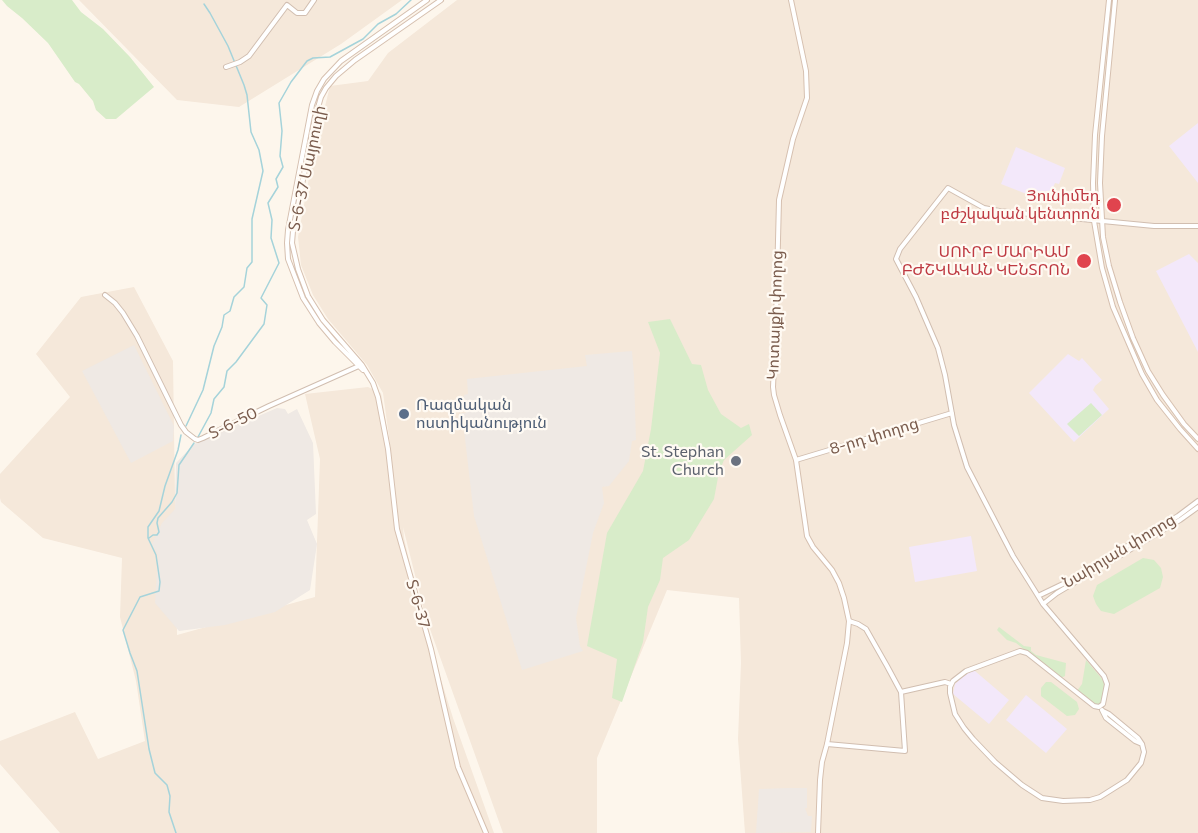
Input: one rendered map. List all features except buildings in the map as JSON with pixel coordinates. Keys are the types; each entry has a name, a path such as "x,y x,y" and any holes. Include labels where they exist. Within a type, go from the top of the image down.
{"main road":[{"path":"227,66 249,56 287,5 297,13 305,13 314,0"},
{"name":"Տ-6-37 Մայրուղի","path":"297,195 312,105 324,78 351,54 428,0"},
{"name":"Տ-6-37 Մայրուղի","path":"366,372 335,342 303,298 288,259 288,230 321,97 330,83 355,60 441,0"},
{"name":"Կոտայքի փողոց","path":"791,0 806,71 807,98 793,139 779,200 773,387 796,460 807,536 813,547 827,562 839,583 849,621 847,643 822,762 818,833"},
{"path":"1109,0 1095,135 1094,221 1102,268 1113,307 1137,365 1157,400 1198,449"},
{"path":"1115,0 1102,136 1100,183 1103,237 1120,302 1144,362 1162,395 1198,439"},
{"path":"351,54 355,60"},
{"path":"1101,708 1107,690 1106,679 1043,604 1013,556 967,467 938,348 896,259 900,249 948,188 992,210 1101,222 1154,226 1198,226"},
{"name":"Տ-6-50","path":"105,295 116,303 137,336 186,432 198,440 361,366"},
{"name":"Տ-6-37","path":"366,372 378,397 388,449 397,529 431,649 458,767 486,833"},
{"name":"8-րդ փողոց","path":"796,460 952,413"},
{"name":"Նաիրյան փողոց","path":"1038,596 1065,583 1178,516 1198,501"},
{"name":"Նաիրյան փողոց","path":"1043,604 1198,507"},
{"path":"827,744 905,751 901,692 866,629 849,621"},
{"path":"1020,651 1026,652 1092,705 1101,708 1138,738 1142,744 1143,757 1127,780 1103,796 1088,800 1057,801 1042,798 995,762 964,728 954,710 950,693 951,684 966,671 1020,651"},
{"path":"901,692 945,682 951,684"}],"shaded area":[{"path":"79,0 402,0 341,44 239,107 177,100"},
{"path":"457,0 1198,0 1198,833 745,833 738,739 741,663 739,598 667,590 597,758 597,833 503,833 425,615 403,527 422,619 453,718 494,833 60,833 0,764 0,741 75,712 98,759 145,741 136,681 120,617 122,558 43,538 1,502 0,474 70,397 36,354 81,297 134,287 173,361 177,635 315,597 320,459 305,394 368,387 381,393 392,459 383,393 367,365 328,319 313,295 301,265 298,237 314,151 330,86 368,81 388,53"},
{"path":"1198,123 1198,183 1169,146"},
{"path":"1016,147 1065,168 1059,184 1055,183 1047,202 1001,184"},
{"path":"1189,254 1198,263 1198,352 1156,271"},
{"path":"134,345 174,426 173,441 131,463 82,371"},
{"path":"632,351 636,440 632,441 629,461 609,486 602,487 604,503 593,533 576,618 580,646 583,651 522,670 474,516 462,413 466,413 464,395 468,394 467,379 587,366 585,355"},
{"path":"1068,354 1079,361 1082,358 1102,380 1093,390 1109,409 1074,442 1029,393"},
{"path":"277,408 285,409 288,414 297,409 313,443 316,514 307,520 317,544 310,590 275,612 225,625 179,631 155,603 158,555 152,544 162,523 175,509 176,463 194,444"},
{"path":"971,536 977,571 915,582 909,547"},
{"path":"970,671 975,671 1009,700 989,724 953,694 955,684"},
{"path":"1026,695 1067,729 1046,753 1006,720"},
{"path":"807,788 807,808 805,808 808,816 812,816 811,832 756,833 759,789"}],"green space":[{"path":"2,0 72,0 81,12 103,29 130,57 154,87 116,119 106,119 96,110 93,101 75,82 48,43"},
{"path":"670,319 692,364 701,365 708,390 721,414 741,428 749,424 752,435 724,460 719,472 714,499 689,540 663,558 660,580 648,607 643,642 622,702 612,698 617,659 587,646 607,533 643,471 651,429 660,353 648,322"},
{"path":"1091,403 1102,415 1079,436 1067,424"},
{"path":"1143,558 1154,560 1161,568 1163,577 1160,588 1114,614 1101,611 1093,596 1097,585"},
{"path":"999,627 1024,646 1031,647 1031,651 1036,655 1066,663 1065,676 1061,678 1016,643 1007,640 997,630"},
{"path":"1086,660 1105,684 1102,702 1098,705 1077,691 1082,684"},
{"path":"1046,682 1051,682 1077,702 1079,709 1075,715 1067,716 1041,696 1041,688"}],"waterway":[{"path":"198,437 211,413 214,399 224,387 227,371 264,324 267,305 261,298 279,263 271,238 272,220 268,203 278,187 276,179 283,167 280,156 282,131 279,103 307,61 313,58 330,57 363,39 378,24 396,14 411,0"},
{"path":"186,426 203,390 224,315 230,311 234,297 244,287 247,268 252,262 252,219 263,171 259,150 251,132 244,85 228,46 204,4"},
{"path":"176,833 169,812 170,796 167,785 155,773 137,671 123,630 140,597 159,591 156,555 148,538 148,527 159,511 181,435"},
{"path":"149,538 159,532 158,518 177,493 179,465 194,443"}],"place":[{"name":"Յունիմեդ բժշկական կենտրոն","path":"1114,205"},
{"name":"ՍՈՒՐԲ ՄԱՐԻԱՄ ԲԺՇԿԱԿԱՆ ԿԵՆՏՐՈՆ","path":"1084,261"},
{"name":"Ռազմական ոստիկանություն","path":"404,414"},
{"name":"St. Stephan Church","path":"736,461"}]}
